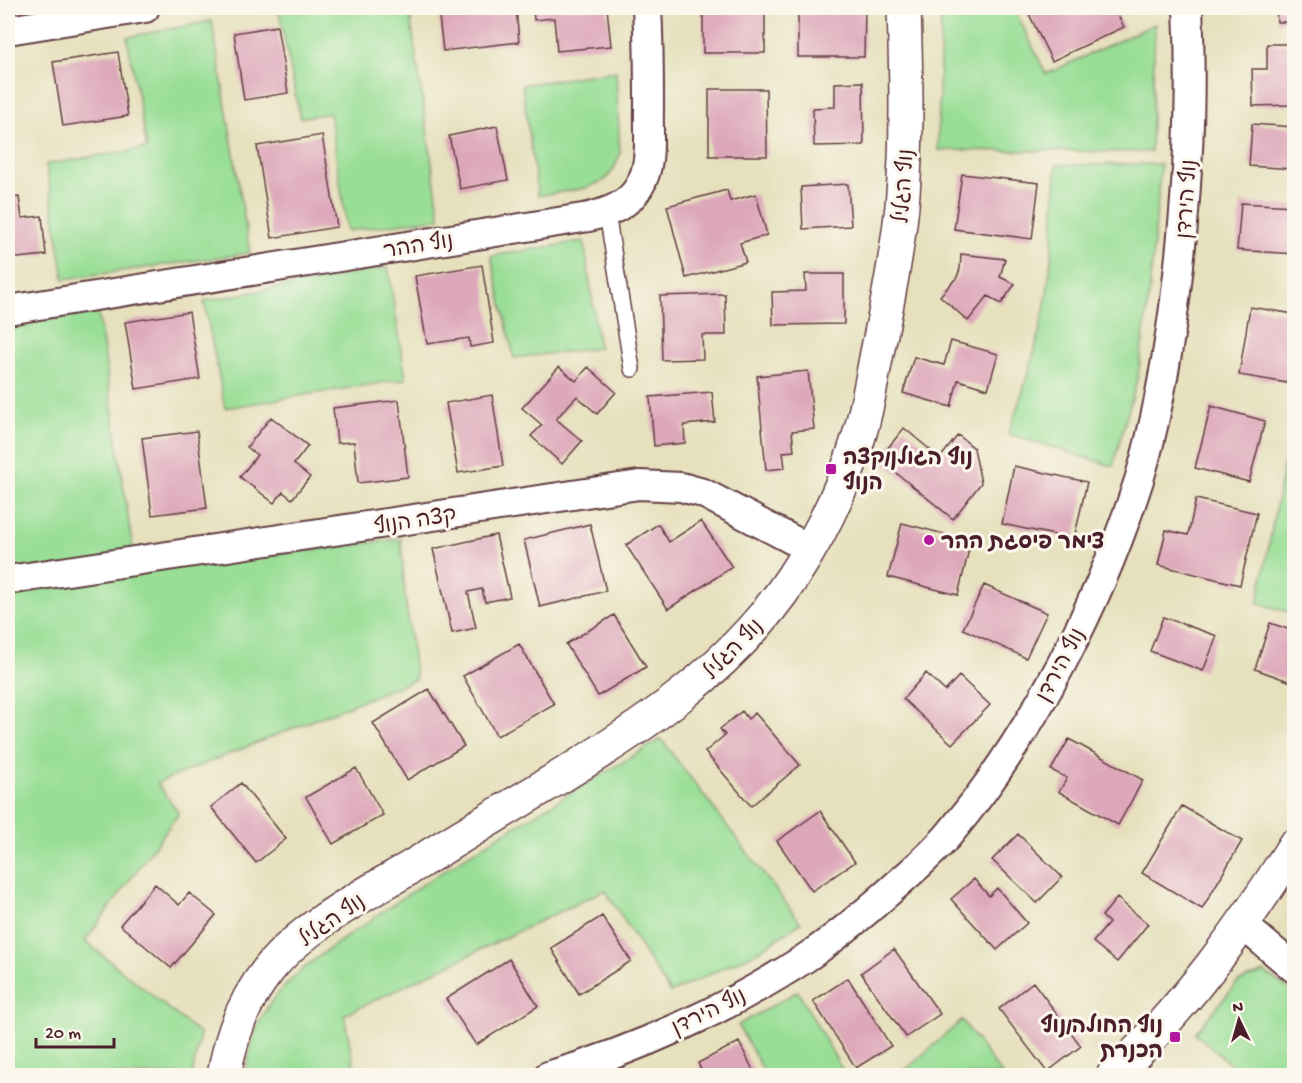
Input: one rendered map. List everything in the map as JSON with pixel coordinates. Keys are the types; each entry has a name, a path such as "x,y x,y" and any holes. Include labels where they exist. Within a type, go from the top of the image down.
{"street":[{"path":"8,30 145,8"},
{"name":"נוף ההר","path":"8,310 607,213 617,209 638,188 646,174 649,152 650,43 646,8"},
{"name":"נוף הגליל","path":"224,1076 237,1025 251,996 269,968 295,944 348,905 610,747 661,712 701,680 764,616 791,579 829,513 860,435 895,263 905,153 904,8"},
{"name":"נוף הירדן","path":"548,1076 688,1022 807,957 858,918 910,873 949,834 997,770 1028,722 1092,602 1118,542 1156,415 1179,271 1186,182 1191,107 1188,8"},
{"name":"קצה הנוף","path":"8,580 639,485 681,487 703,493 810,549"},
{"path":"1113,1076 1201,981 1243,925 1294,846"},
{"path":"1243,925 1294,968"}],"lane":[{"path":"607,213 632,369"}],"green space":[{"path":"307,8 409,8 440,218 347,231 330,113 300,118 279,11"},
{"path":"941,8 1014,8 1046,74 1155,24 1151,152 938,150"},
{"path":"212,21 250,253 64,279 46,164 147,148 127,37"},
{"path":"616,71 620,154 614,169 605,180 586,188 538,196 522,85"},
{"path":"1161,164 1149,296 1138,376 1113,466 1008,434 1030,366 1045,305 1052,245 1056,165"},
{"path":"584,241 599,348 514,358 491,256"},
{"path":"388,267 406,379 225,408 204,301"},
{"path":"98,311 136,571 401,539 405,596 416,679 157,783 179,813 85,941 200,1034 192,1075 8,1075 8,323"},
{"path":"1292,421 1294,421 1294,614 1258,603"},
{"path":"661,739 801,923 757,952 670,993 605,890 344,1015 356,1075 247,1075 251,1044 264,1013 286,985 308,965 403,897"},
{"path":"1264,972 1294,993 1294,1075 1243,1075 1195,1033 1238,982"},
{"path":"798,991 845,1075 766,1075 738,1025"},
{"path":"962,1020 1002,1075 895,1075 908,1068"}],"building":[{"path":"438,8 516,8 519,42 443,51"},
{"path":"533,8 607,8 611,46 557,51 554,18 534,20"},
{"path":"703,8 765,8 765,53 703,53"},
{"path":"798,8 865,8 864,57 798,57"},
{"path":"1026,8 1114,8 1124,27 1052,61"},
{"path":"1276,8 1294,8 1294,22 1277,22"},
{"path":"277,26 288,93 244,100 234,33"},
{"path":"1267,44 1294,44 1294,105 1253,106 1252,69 1267,69"},
{"path":"118,52 128,116 63,126 53,62"},
{"path":"863,82 864,145 814,146 813,108 835,107 835,83"},
{"path":"8,88 11,88 16,132 8,133"},
{"path":"709,89 766,89 767,156 709,156"},
{"path":"1252,124 1294,127 1294,169 1249,166"},
{"path":"497,126 508,180 460,189 449,136"},
{"path":"322,135 337,227 272,238 257,146"},
{"path":"962,174 1039,183 1032,239 954,229"},
{"path":"848,184 851,226 803,229 801,187"},
{"path":"727,190 730,201 756,194 767,235 740,243 746,262 686,278 667,206"},
{"path":"19,197 22,218 42,216 46,255 8,259 8,198"},
{"path":"1241,203 1294,206 1294,254 1237,250"},
{"path":"961,254 1005,259 1000,277 1015,284 1001,304 988,296 968,321 940,296 957,277"},
{"path":"482,265 494,343 470,347 469,338 427,344 415,276"},
{"path":"805,274 844,274 844,324 773,325 772,292 806,291"},
{"path":"725,294 726,335 702,335 703,359 662,360 660,296"},
{"path":"1250,307 1294,314 1294,384 1239,375"},
{"path":"189,312 200,379 136,389 125,322"},
{"path":"951,341 998,354 988,389 958,380 951,407 903,393 914,357 944,365"},
{"path":"559,367 576,381 588,367 616,392 597,414 577,396 556,419 582,441 562,464 531,436 542,425 522,408"},
{"path":"808,371 814,429 792,431 794,451 783,452 785,468 766,470 757,376"},
{"path":"712,392 715,422 684,425 685,443 654,446 650,397"},
{"path":"492,395 503,466 458,473 446,403"},
{"path":"399,400 408,477 358,483 354,442 337,443 333,408"},
{"path":"1211,406 1265,421 1249,482 1195,468"},
{"path":"271,417 308,446 294,464 310,477 292,499 283,492 274,503 240,477 257,455 247,447"},
{"path":"904,428 940,458 958,435 974,448 981,483 953,519 879,459"},
{"path":"197,431 207,508 152,515 142,438"},
{"path":"1014,466 1087,482 1074,539 1002,524"},
{"path":"1196,499 1257,513 1240,585 1158,565 1166,530 1188,535"},
{"path":"701,521 732,567 668,609 626,545 658,524 669,542"},
{"path":"902,523 971,541 958,595 888,577"},
{"path":"590,524 606,591 540,607 524,540"},
{"path":"496,535 510,597 485,602 482,589 468,592 476,628 452,633 433,549"},
{"path":"984,585 1047,613 1026,658 963,629"},
{"path":"614,615 646,667 598,696 566,644"},
{"path":"1163,617 1217,636 1203,671 1150,651"},
{"path":"1270,623 1294,631 1294,683 1255,669"},
{"path":"519,644 554,704 497,736 463,676"},
{"path":"926,673 945,691 959,676 990,705 952,744 903,699"},
{"path":"429,689 464,746 407,780 373,723"},
{"path":"742,711 748,719 755,713 800,765 751,806 705,752 725,735 720,729"},
{"path":"1069,739 1143,780 1118,825 1059,792 1067,778 1051,770"},
{"path":"356,768 383,815 333,844 306,797"},
{"path":"241,783 286,839 256,863 211,807"},
{"path":"1182,806 1242,841 1202,909 1142,873"},
{"path":"820,811 855,862 812,891 777,841"},
{"path":"1018,834 1062,877 1037,903 992,860"},
{"path":"974,879 989,896 997,888 1027,923 997,950 951,899"},
{"path":"155,884 179,905 189,893 216,915 171,968 120,925"},
{"path":"1117,898 1148,924 1117,962 1093,942 1109,923 1102,916"},
{"path":"602,916 631,961 579,994 551,948"},
{"path":"894,949 940,1014 906,1037 861,973"},
{"path":"509,959 538,1006 476,1045 446,999"},
{"path":"848,978 891,1046 856,1068 813,1001"},
{"path":"1033,982 1081,1046 1047,1072 999,1009"},
{"path":"739,1042 756,1076 704,1076 698,1063"}],"place":[{"name":"נוף הגולן/קצה הנוף","path":"831,469"},
{"name":"צימר פיסגת ההר","path":"929,540"},
{"name":"נוף החולה/נוף הכנרת","path":"1175,1037"}]}
